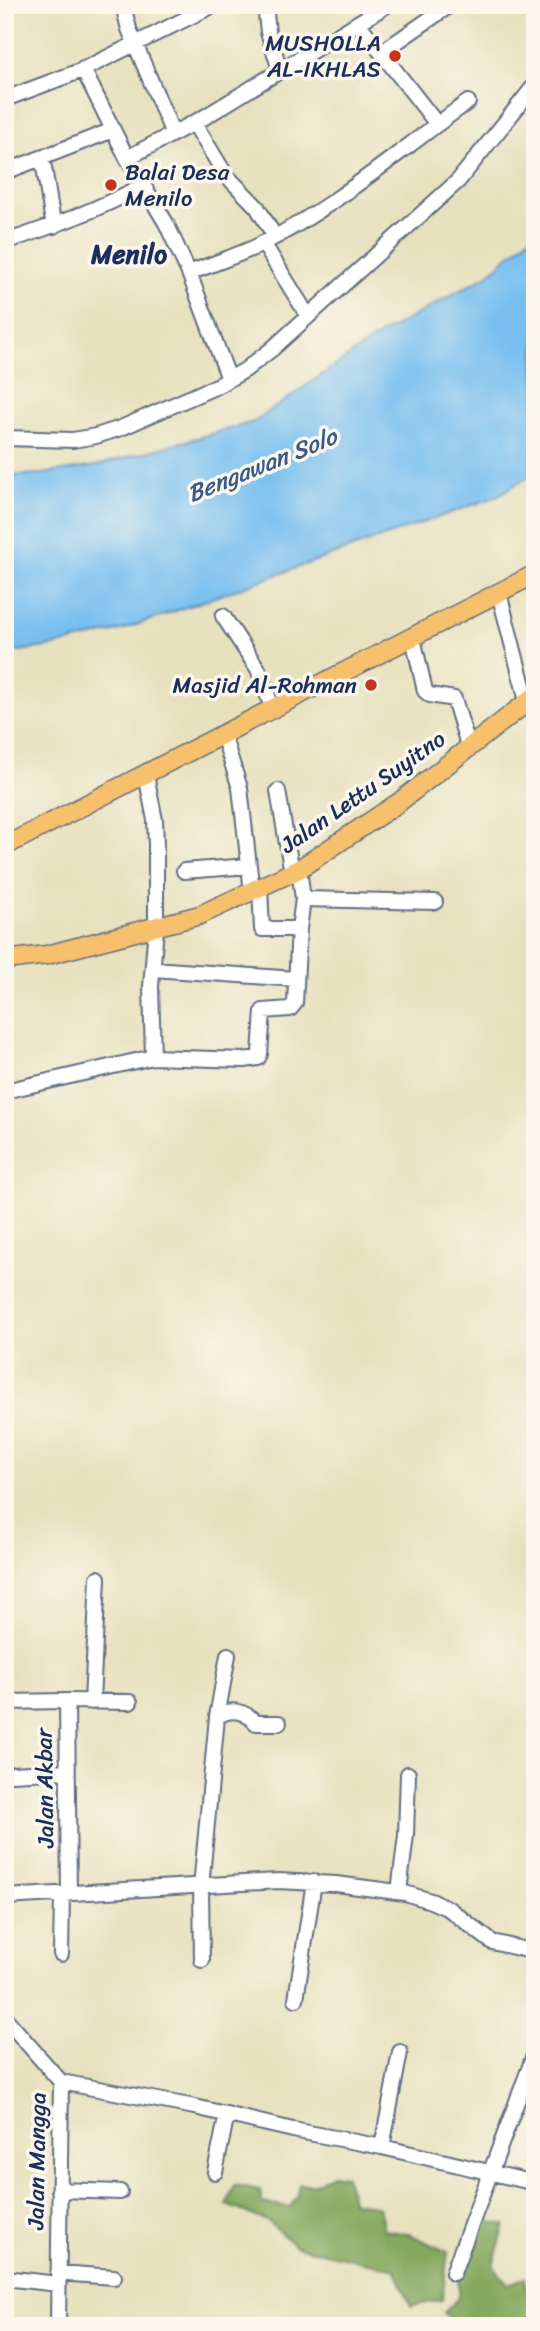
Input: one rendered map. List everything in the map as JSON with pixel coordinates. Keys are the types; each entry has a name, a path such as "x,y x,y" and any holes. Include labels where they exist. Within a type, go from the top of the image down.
{"main road":[{"path":"5,846 535,574"},
{"name":"Jalan Lettu Suyitno","path":"5,960 47,955 200,915 296,871 388,810 531,698"}],"street":[{"path":"123,5 135,44 173,134"},
{"path":"5,99 83,69 214,5"},
{"path":"265,5 268,32 280,70"},
{"path":"127,159 194,123 387,5"},
{"path":"382,52 450,5"},
{"path":"358,23 437,124"},
{"path":"83,69 127,159 166,223 189,273 229,379"},
{"path":"5,438 73,440 96,436 187,400 229,379 272,349 458,181 535,85"},
{"path":"189,273 269,240 335,200 468,102"},
{"path":"194,123 225,174 257,207 269,240 309,316"},
{"path":"5,172 113,130"},
{"path":"43,158 54,226"},
{"path":"5,225 8,241 99,208 142,186"},
{"path":"499,593 531,698"},
{"path":"223,616 258,669 273,710"},
{"path":"414,638 425,691 429,695 454,699 469,748"},
{"path":"223,735 240,788 249,866 262,929 299,929"},
{"path":"146,775 155,820 153,1057"},
{"path":"5,1091 153,1057 244,1060 258,1058 263,1012 293,1007 295,1003 303,899 278,791"},
{"path":"184,871 249,866"},
{"path":"303,899 435,902"},
{"path":"153,969 296,979"},
{"path":"92,1702 98,1578"},
{"path":"202,1960 201,1887 217,1717 228,1655"},
{"path":"67,1701 130,1702"},
{"name":"Jalan Akbar","path":"5,1702 67,1701 65,1895 61,1954"},
{"path":"217,1717 237,1711 256,1723 279,1723"},
{"path":"12,1774 67,1771"},
{"path":"399,1892 406,1835 408,1774"},
{"path":"5,1897 278,1881 314,1882 399,1892 431,1901 449,1909 492,1942 535,1952"},
{"path":"296,1999 314,1882"},
{"name":"Jalan Mangga","path":"5,2018 61,2082 58,2326"},
{"path":"5,2036 21,2035"},
{"path":"382,2147 400,2053"},
{"path":"453,2273 535,2053"},
{"path":"61,2082 382,2147 535,2183"},
{"path":"215,2172 227,2114"},
{"path":"59,2190 120,2192"},
{"path":"5,2278 114,2277"}],"green space":[{"path":"332,2174 346,2176 352,2201 379,2207 384,2230 409,2234 448,2252 442,2300 411,2306 395,2269 295,2246 269,2222 227,2205 234,2185 260,2190 262,2203 290,2207 297,2196 299,2184 316,2184"},
{"path":"478,2219 505,2225 493,2265 508,2284 525,2278 535,2326 493,2326 483,2322 459,2326 444,2313 458,2298 459,2271"}],"water":[{"name":"Bengawan Solo","path":"535,233 535,473 495,497 122,630 53,646 5,653 5,476 96,466 254,422 381,334 486,276"}],"place":[{"name":"MUSHOLLA AL-IKHLAS","path":"395,56"},
{"name":"Balai Desa Menilo","path":"111,185"},
{"name":"Masjid Al-Rohman","path":"371,685"}],"district":[{"name":"Menilo","path":"129,254"}]}
